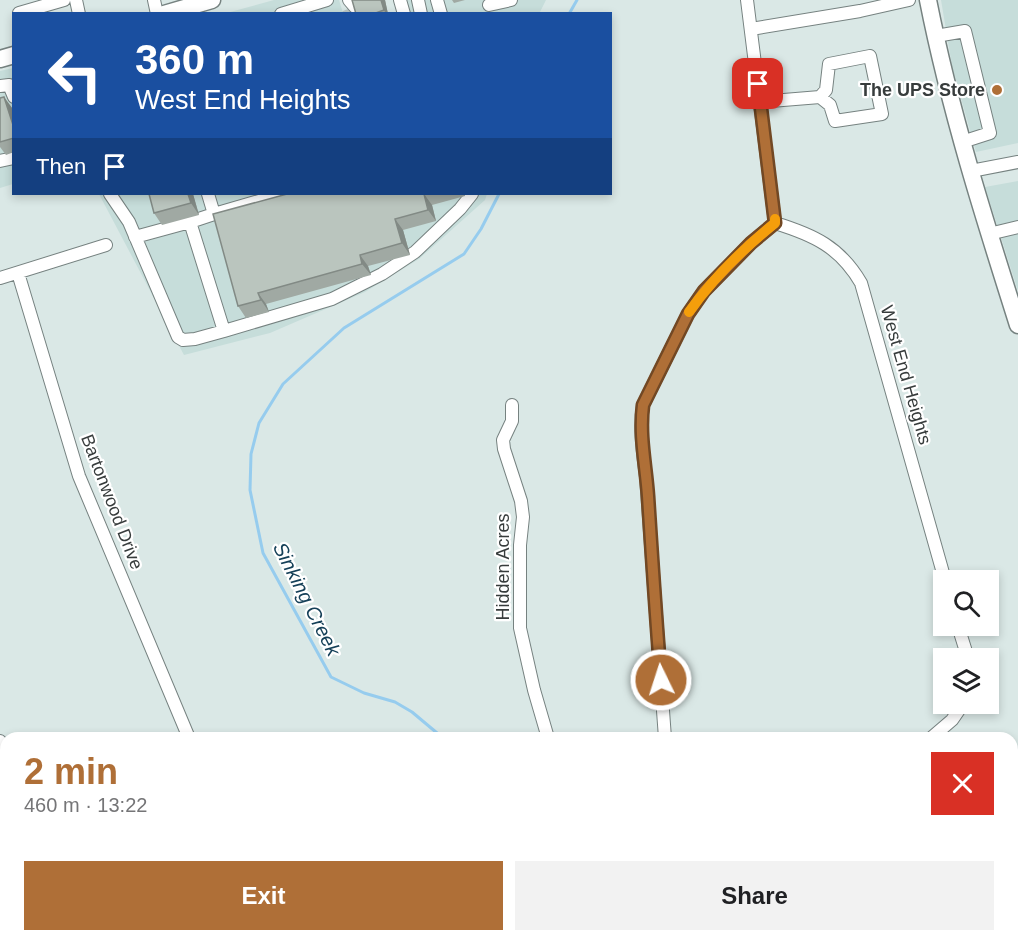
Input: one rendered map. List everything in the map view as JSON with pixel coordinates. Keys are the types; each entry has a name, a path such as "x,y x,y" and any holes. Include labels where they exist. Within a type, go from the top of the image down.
{"main road":[{"path":"171,12 212,0"},
{"path":"928,0 943,72 962,142 1018,325"}],"street":[{"path":"22,12 64,0"},
{"path":"285,12 327,0"},
{"path":"488,6 512,0"},
{"path":"665,732 641,421 643,405 688,314 704,291 751,243 775,223 747,0"},
{"path":"751,29 860,11 909,0"},
{"path":"936,36 964,31 990,133 962,142"},
{"path":"760,102 820,97 830,105 835,121 882,114 870,56 829,64 826,90 820,97"},
{"path":"971,171 1018,162"},
{"path":"111,195 129,222 178,337 183,340 195,339 332,299 382,274 415,252 460,209 471,195"},
{"path":"208,195 214,214"},
{"path":"135,237 280,195"},
{"path":"190,222 224,331"},
{"name":"West End Heights","path":"775,223 821,240 850,264 861,283 942,570"},
{"path":"989,234 1018,227"},
{"path":"0,278 106,245"},
{"name":"Bartonwood Drive","path":"18,273 79,476 186,732"},
{"name":"Hidden Acres","path":"512,405 512,421 503,440 523,517 520,545 520,628 546,732"},
{"path":"938,732 956,714"}],"shaded area":[{"path":"274,0 339,0 343,12 230,12"},
{"path":"406,0 546,0 540,12 410,12"},
{"path":"941,0 1018,0 1018,143 976,152 952,66"},
{"path":"12,68 12,184 0,188 0,71"},
{"path":"1018,181 1018,291 985,187"},
{"path":"100,195 487,195 485,200 419,259 365,292 270,333 184,355"}],"building":[{"path":"352,0 381,0 384,10 378,12 355,12"},
{"path":"4,97 12,122 12,139 0,142 0,98"},
{"path":"149,195 188,195 191,203 154,213"},
{"path":"283,195 424,195 428,210 395,219 402,243 360,255 362,264 258,293 261,300 238,306 213,214"}],"waterway":[{"name":"Sinking Creek","path":"570,12 577,0"},
{"name":"Sinking Creek","path":"436,732 412,712 395,702 364,693 331,677 263,553 250,490 251,454 259,423 283,384 344,328 464,254 481,229 498,195"}],"slow traffic":[{"path":"689,312 718,274 775,223 775,219"}],"place":[{"name":"The UPS Store","path":"997,90"}],"route":[{"path":"661,680 642,442 643,405 688,314 704,291 718,274 775,223 758,84"}]}
